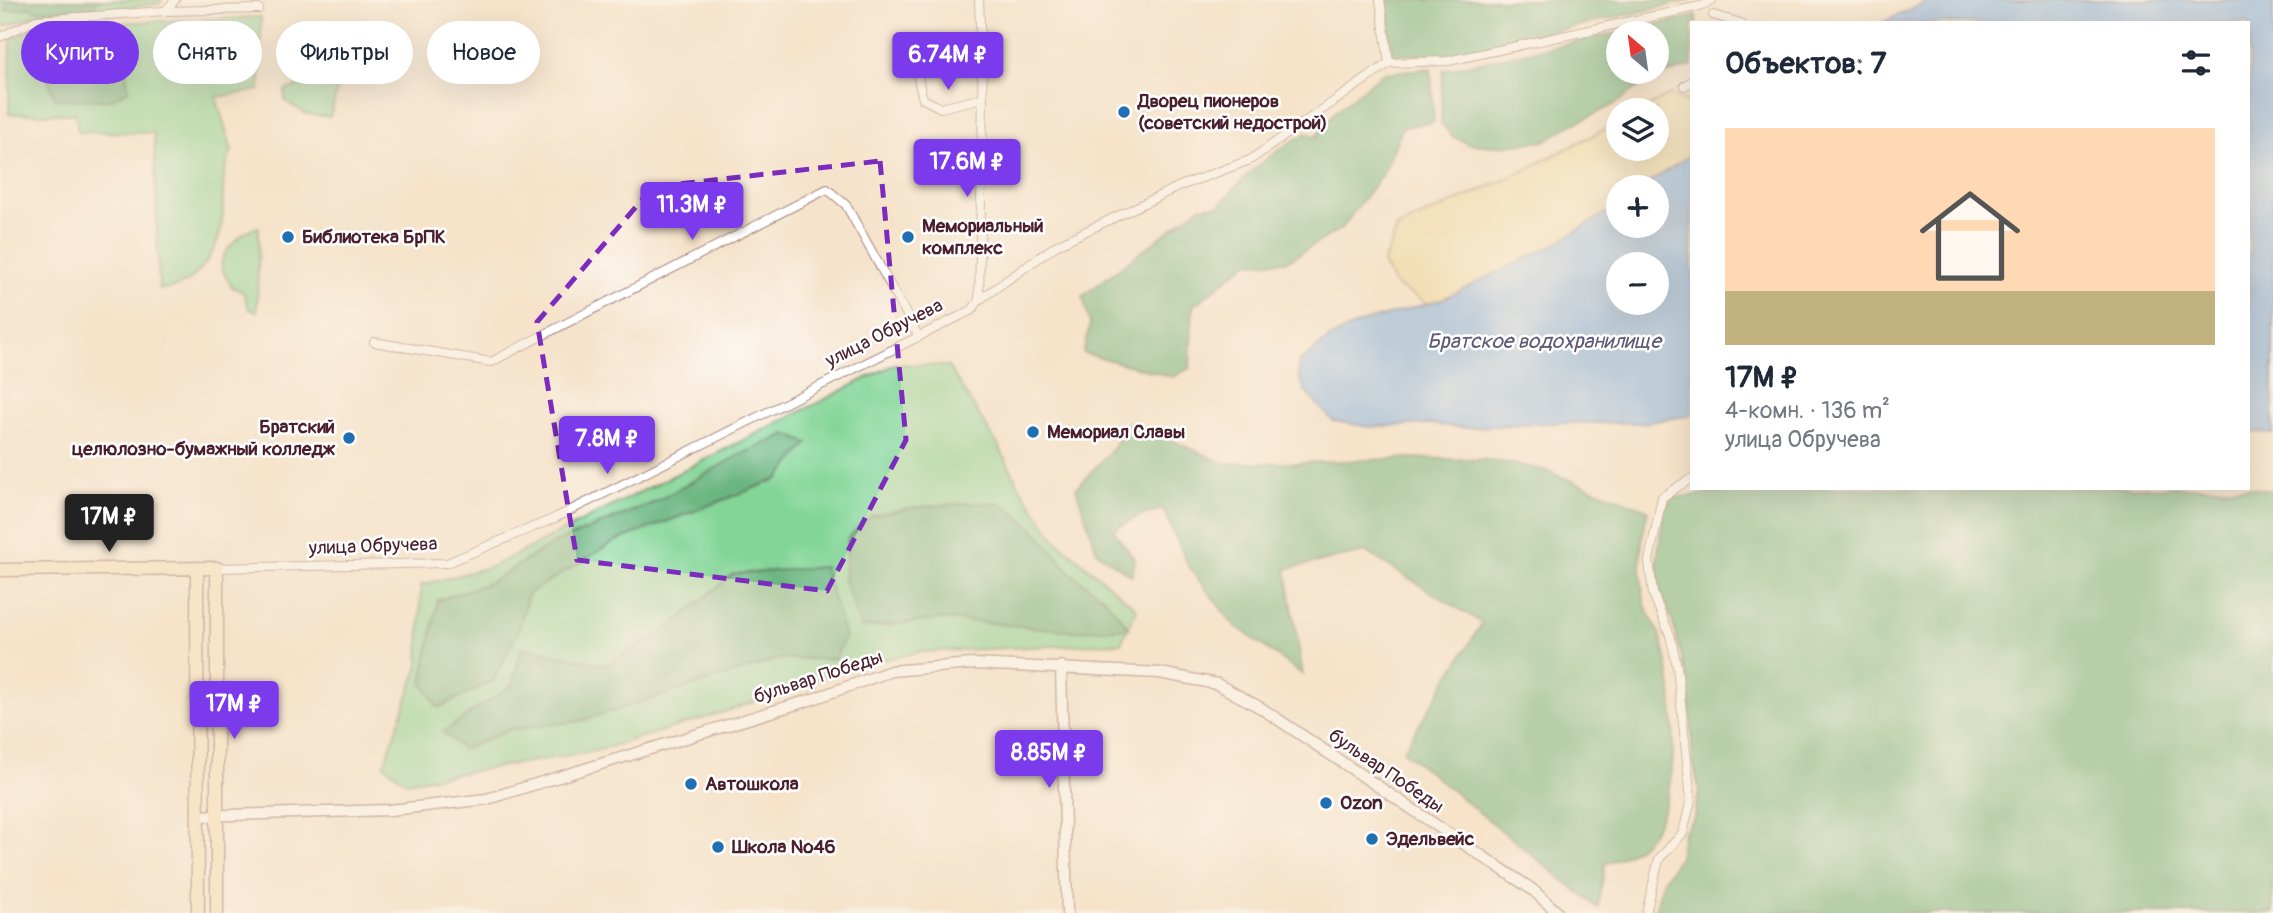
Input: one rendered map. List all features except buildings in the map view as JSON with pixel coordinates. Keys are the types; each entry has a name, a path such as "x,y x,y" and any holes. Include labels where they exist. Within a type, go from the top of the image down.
{"main road":[{"name":"улица Обручева","path":"0,570 217,568"},
{"path":"217,568 217,913"},
{"path":"197,569 198,913"}],"street":[{"path":"165,11 175,0"},
{"path":"972,0 979,4 984,98 979,300"},
{"path":"1380,0 1389,63 1448,61 1708,3 1714,19"},
{"path":"0,37 36,20 165,11 259,9"},
{"path":"983,65 973,55 946,59 923,65 918,79 923,99 941,108 984,98"},
{"name":"улица Обручева","path":"217,568 447,563 555,518 972,310 979,300 1057,245 1180,186 1250,160 1389,63"},
{"path":"1684,86 1690,82"},
{"path":"374,342 491,362 827,188 846,205 919,337"},
{"path":"1646,913 1659,859 1683,834 1691,800 1677,666 1670,635 1654,594 1649,561 1662,497 1690,479"},
{"name":"бульвар Победы","path":"198,816 390,810 487,799 813,699 891,670 972,664 1060,666 1160,673 1217,684 1261,708 1532,890 1558,913"},
{"path":"1060,666 1067,913"}],"highlighted area":[{"path":"880,161 906,440 827,591 577,560 537,322 653,187"}],"green space":[{"path":"0,0 162,0 159,4 32,17 0,26"},
{"path":"6,0 97,0 94,7 38,11 29,7 6,11"},
{"path":"1385,0 1692,0 1452,54 1393,55"},
{"path":"1696,16 1697,21 1690,21 1690,67 1670,73 1670,22"},
{"path":"261,17 261,21 161,21"},
{"path":"153,21 153,84 260,84 260,90 216,97 232,151 226,166 220,234 204,265 194,276 173,288 159,289 154,133 78,132 75,114 9,114 11,39 21,34 21,84 139,84 139,22"},
{"path":"1606,35 1606,84 1643,84 1623,98 1606,98 1606,109 1565,128 1545,141 1495,146 1468,144 1452,136 1441,123 1443,70"},
{"path":"1431,68 1434,122 1403,127 1383,173 1342,228 1287,261 1247,263 1193,306 1190,368 1173,377 1083,353 1090,325 1083,296 1200,207 1220,205 1249,174 1282,148 1306,133 1316,137 1335,112 1383,73"},
{"path":"50,84 128,84 129,90 110,100 55,99"},
{"path":"308,84 339,84 330,117 306,114 285,101 285,90"},
{"path":"259,227 257,312 249,309 243,292 232,287 222,264 224,256 236,240"},
{"path":"895,364 948,366 998,445 1020,487 1056,540 1137,609 1121,643 919,652 846,668 734,709 596,751 406,782 384,765 419,665 421,585 493,566"},
{"path":"1130,422 1224,463 1412,458 1491,460 1544,470 1648,510 1643,532 1641,577 1645,605 1661,639 1671,687 1673,749 1670,779 1664,807 1654,830 1635,850 1605,864 1598,908 1403,751 1482,623 1366,552 1286,569 1303,675 1233,624 1189,567 1163,509 1139,516 1113,530 1135,560 1132,576 1097,552 1076,488 1110,452"},
{"path":"786,434 808,443 778,479 616,541 528,594 518,632 493,681 438,708 422,682 438,600 489,583 552,544 655,502 736,457"},
{"path":"2250,487 2273,491 2273,913 1655,913 1662,882 1679,857 1683,833 1694,817 1699,789 1693,761 1688,681 1672,620 1660,591 1657,562 1664,509 1673,498 1738,490 2250,490"},
{"path":"963,503 1003,504 1035,530 1071,573 1105,599 1129,628 1075,631 943,619 861,628 844,579 848,538 871,516 909,508"},
{"path":"824,567 845,636 835,659 779,659 581,721 507,730 463,750 443,732 512,685 522,647 606,665 665,631 733,574"}],"sand":[{"path":"1670,95 1690,102 1690,155 1661,175 1606,175 1606,213 1574,234 1478,284 1429,304 1395,285 1383,263 1398,227 1511,177 1606,129 1606,161 1669,161 1669,98 1664,98"}],"water":[{"path":"1930,0 2273,0 2273,433 2250,432 2250,21 1886,21"},
{"name":"Братское водохранилище","path":"1690,155 1690,415 1645,423 1546,423 1465,428 1429,424 1370,427 1333,421 1305,391 1298,373 1300,362 1331,337 1360,323 1443,299 1550,247 1606,213 1606,238 1669,238 1669,175 1661,175"}],"place":[{"name":"Дворец пионеров (советский недострой)","path":"1124,112"},
{"name":"Библиотека БрПК","path":"288,237"},
{"name":"Мемориальный комплекс","path":"908,237"},
{"name":"Мемориал Славы","path":"1033,432"},
{"name":"Братский целюлозно-бумажный колледж","path":"349,438"},
{"name":"Автошкола","path":"691,784"},
{"name":"Ozon","path":"1326,803"},
{"name":"Эдельвейс","path":"1372,839"},
{"name":"Школа №46","path":"718,847"}]}
